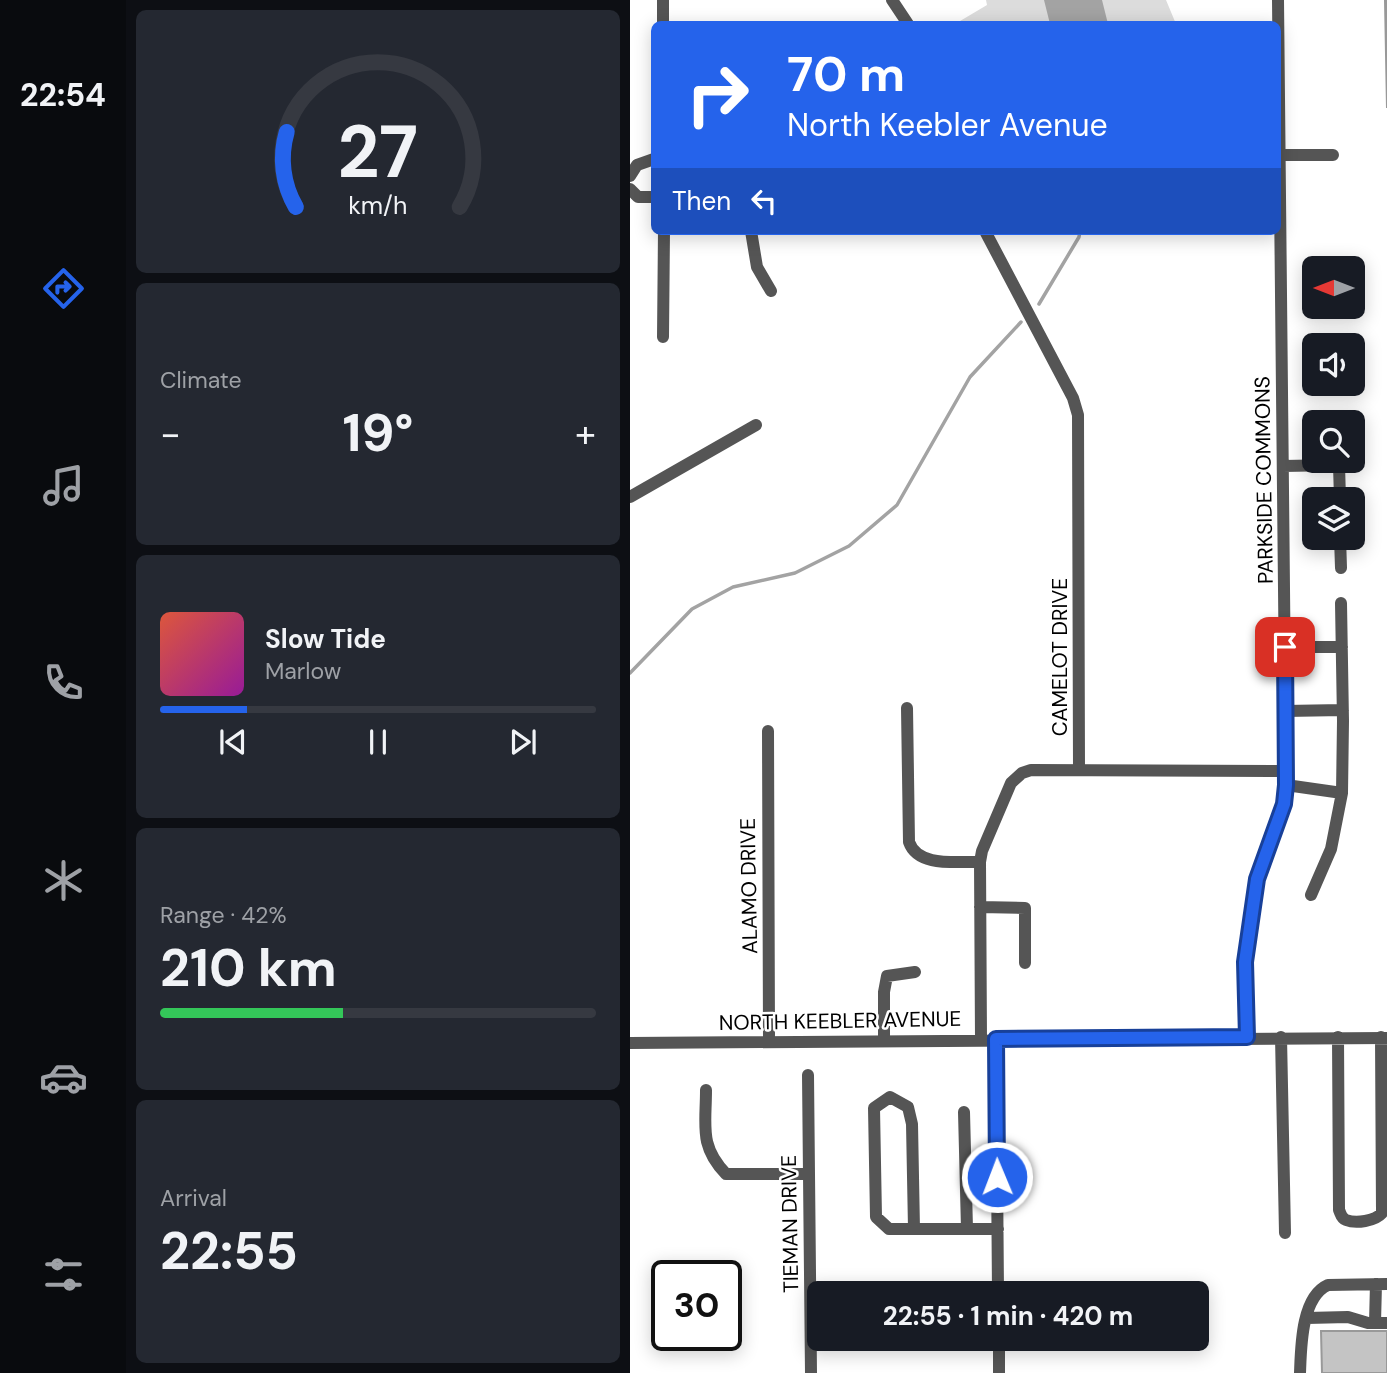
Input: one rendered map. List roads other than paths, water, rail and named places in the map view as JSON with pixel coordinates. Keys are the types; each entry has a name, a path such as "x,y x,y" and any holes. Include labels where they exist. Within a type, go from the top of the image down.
{"street":[{"path":"663,0 663,21"},
{"path":"892,0 906,21"},
{"name":"PARKSIDE COMMONS","path":"1278,0 1278,21"},
{"path":"1281,155 1333,155"},
{"path":"630,176 637,165 651,160"},
{"path":"630,189 638,197 651,197"},
{"path":"663,337 664,235"},
{"path":"752,235 757,267 771,291"},
{"name":"CAMELOT DRIVE","path":"987,235 1073,398 1077,415 1079,770"},
{"name":"PARKSIDE COMMONS","path":"1247,1037 1245,962 1257,879 1284,804 1286,785 1280,235"},
{"path":"630,497 756,425"},
{"path":"1283,466 1302,465"},
{"path":"1340,550 1341,568"},
{"path":"1311,895 1331,849 1342,793 1341,603"},
{"path":"1285,647 1342,647"},
{"path":"907,708 911,849 925,859 980,862"},
{"path":"1285,711 1343,710"},
{"name":"ALAMO DRIVE","path":"768,731 769,1041"},
{"path":"981,1039 980,862 982,851 1016,778 1031,770 1286,771"},
{"path":"1286,785 1342,793"},
{"path":"980,907 1025,908 1025,963"},
{"path":"884,1040 884,992 887,976 915,972"},
{"path":"1281,1037 1285,1233"},
{"path":"1338,1037 1339,1210 1347,1220 1371,1220 1382,1213 1384,1038"},
{"name":"NORTH KEEBLER AVENUE","path":"630,1042 1384,1038"},
{"path":"996,1039 998,1281"},
{"name":"TIEMAN DRIVE","path":"808,1075 811,1373"},
{"path":"706,1090 706,1144 713,1160 726,1174 808,1174"},
{"path":"914,1229 912,1124 908,1107 890,1097 874,1108 876,1217 889,1229 914,1229 967,1229 998,1229"},
{"path":"964,1112 967,1229"},
{"path":"1300,1373 1301,1337 1312,1300 1320,1289 1328,1285 1381,1284 1381,1323 1348,1317 1307,1318"},
{"path":"999,1351 999,1373"}],"waterway":[{"path":"1039,304 1079,235"},
{"path":"630,673 692,609 733,587 795,573 849,546 897,505 970,377 1021,322"}]}
